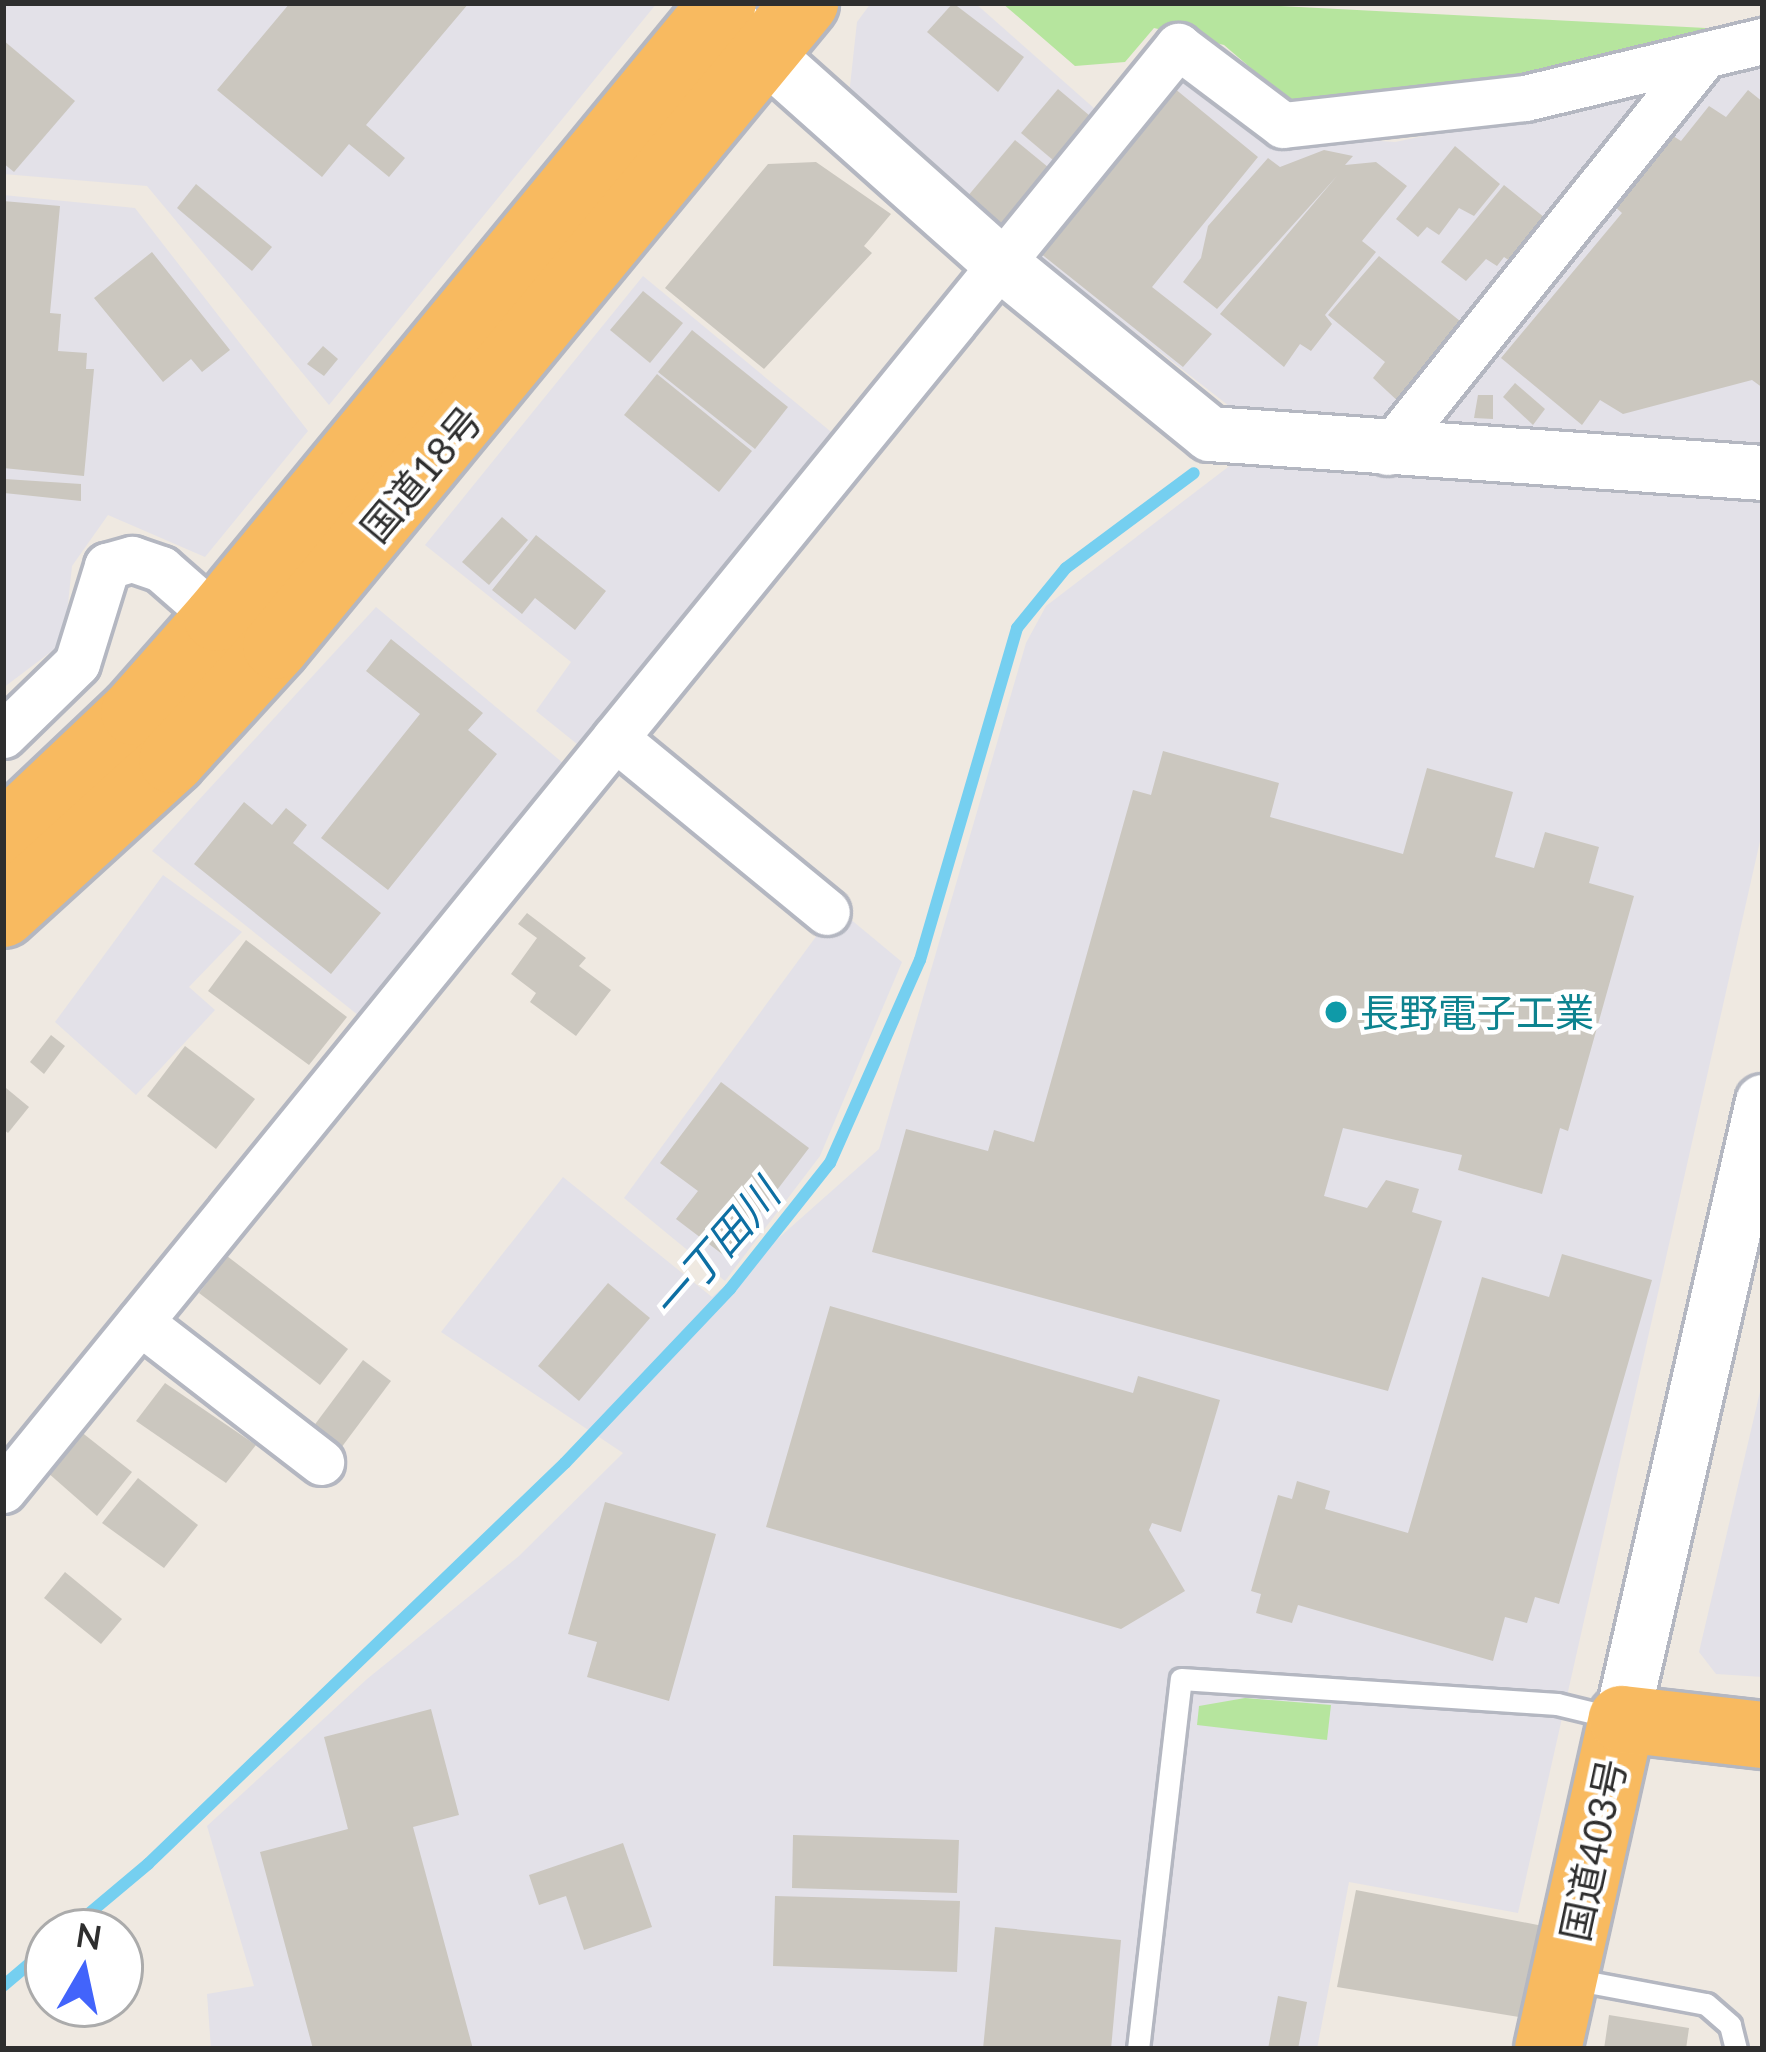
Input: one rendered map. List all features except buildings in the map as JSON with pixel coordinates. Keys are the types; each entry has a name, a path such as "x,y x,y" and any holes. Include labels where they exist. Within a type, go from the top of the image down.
{"highway":[{"name":"国道18号","path":"3,836 134,712 752,17"},
{"name":"国道18号","path":"3,914 172,760 276,646 752,17"},
{"name":"国道403号","path":"1548,2049 1622,1719 1763,1735"}],"street":[{"path":"752,17 999,262 1210,434 1387,452 1763,473"},
{"path":"3,1490 1178,46 1283,124 1525,98 1763,41"},
{"path":"1387,452 1705,55"},
{"path":"3,735 77,663 107,566 132,559 161,569 217,618"},
{"path":"615,738 827,912"},
{"path":"1622,1719 1763,1102"},
{"path":"140,1322 321,1462"}],"lane":[{"path":"1138,2049 1181,1679 1557,1704 1622,1719"},
{"path":"1565,1978 1706,2004 1730,2025 1736,2049"}],"shaded area":[{"path":"3,3 657,3 329,405 147,186 3,174"},
{"path":"871,3 975,3 1104,117 1002,237 849,95 857,22"},
{"path":"1763,56 1763,445 1238,413 1031,251 1179,72 1272,134 1395,142 1651,89"},
{"path":"3,195 135,208 308,431 205,557 108,515 72,566 64,642 3,688"},
{"path":"643,276 836,436 589,745 577,744 536,711 571,662 425,545"},
{"path":"1232,464 1763,496 1763,828 1518,1913 1349,1882 1317,2049 211,2049 207,1994 254,1986 207,1826 367,1679 519,1556 623,1453 441,1332 563,1177 712,1297 879,1149 1026,643 1046,606"},
{"path":"376,607 569,768 363,1019 152,851"},
{"path":"163,875 242,932 189,987 215,1010 136,1095 55,1022"},
{"path":"837,908 902,962 820,1156 725,1281 624,1198"},
{"path":"1763,1379 1763,1677 1716,1674 1699,1652"}],"green space":[{"path":"1002,3 1223,3 1744,30 1498,86 1468,80 1399,100 1287,99 1224,45 1154,28 1125,62 1075,66"},
{"path":"1245,1698 1331,1705 1327,1740 1197,1725 1199,1706"}],"waterway":[{"name":"一丁田川","path":"96,1908 148,1864 565,1463 730,1289 830,1163 920,960 1017,628 1066,568 1194,473"},
{"name":"一丁田川","path":"3,1986 24,1968"}],"place":[{"name":"長野電子工業","path":"1336,1012"}]}
